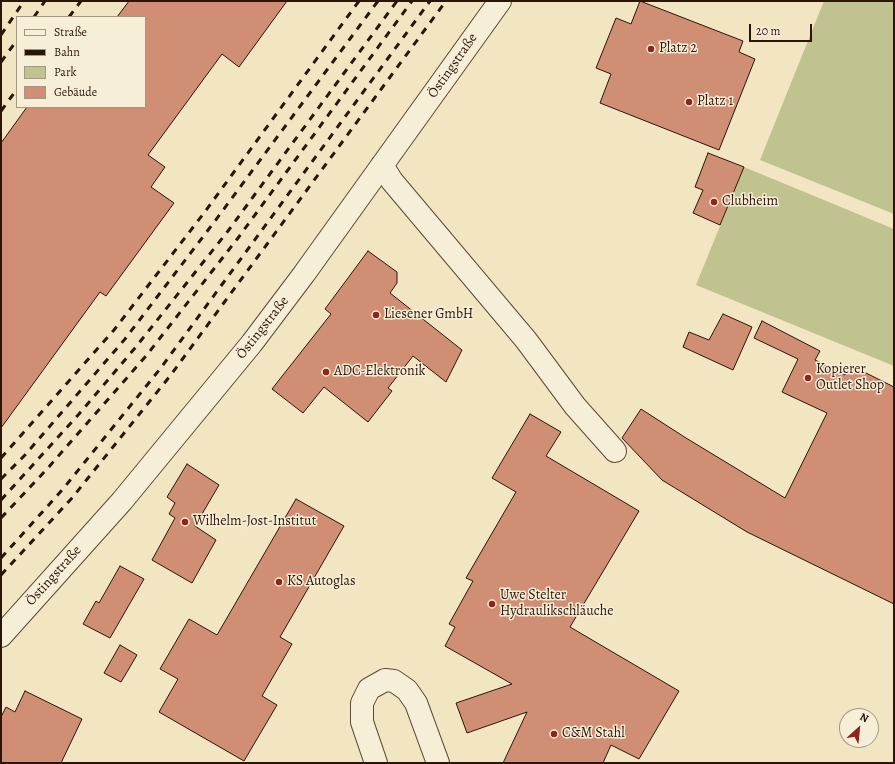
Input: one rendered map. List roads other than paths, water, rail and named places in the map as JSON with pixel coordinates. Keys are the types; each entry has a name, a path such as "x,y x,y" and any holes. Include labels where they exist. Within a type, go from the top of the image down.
{"street":[{"name":"Östingstraße","path":"1,636 122,501 206,400 304,274 500,1"},
{"path":"382,165 392,181 526,340 575,406 615,451"},
{"path":"376,763 362,722 362,704 369,689 385,680 394,681 407,690 416,703 438,763"}],"railway":[{"path":"1,35 24,1"},
{"path":"35,16 45,1"},
{"path":"70,16 81,1"},
{"path":"1,458 114,330 204,213 359,1"},
{"path":"1,479 25,455 125,339 215,221 378,1"},
{"path":"1,500 79,414 135,348 228,231 397,1"},
{"path":"1,518 47,469 146,356 238,238 412,1"},
{"path":"1,558 63,489 160,369 430,1"},
{"path":"1,575 72,498 170,376 446,1"},
{"path":"1,62 16,41"},
{"path":"1,111 16,90"}],"place":[{"name":"Platz 2","path":"651,49"},
{"name":"Platz 1","path":"689,102"},
{"name":"Clubheim","path":"714,202"},
{"name":"Liesener GmbH","path":"376,315"},
{"name":"ADC-Elektronik","path":"326,372"},
{"name":"Kopierer Outlet Shop","path":"808,378"},
{"name":"Wilhelm-Jost-Institut","path":"185,522"},
{"name":"KS Autoglas","path":"279,582"},
{"name":"Uwe Stelter Hydraulikschläuche","path":"492,604"},
{"name":"C&M Stahl","path":"554,734"}]}
